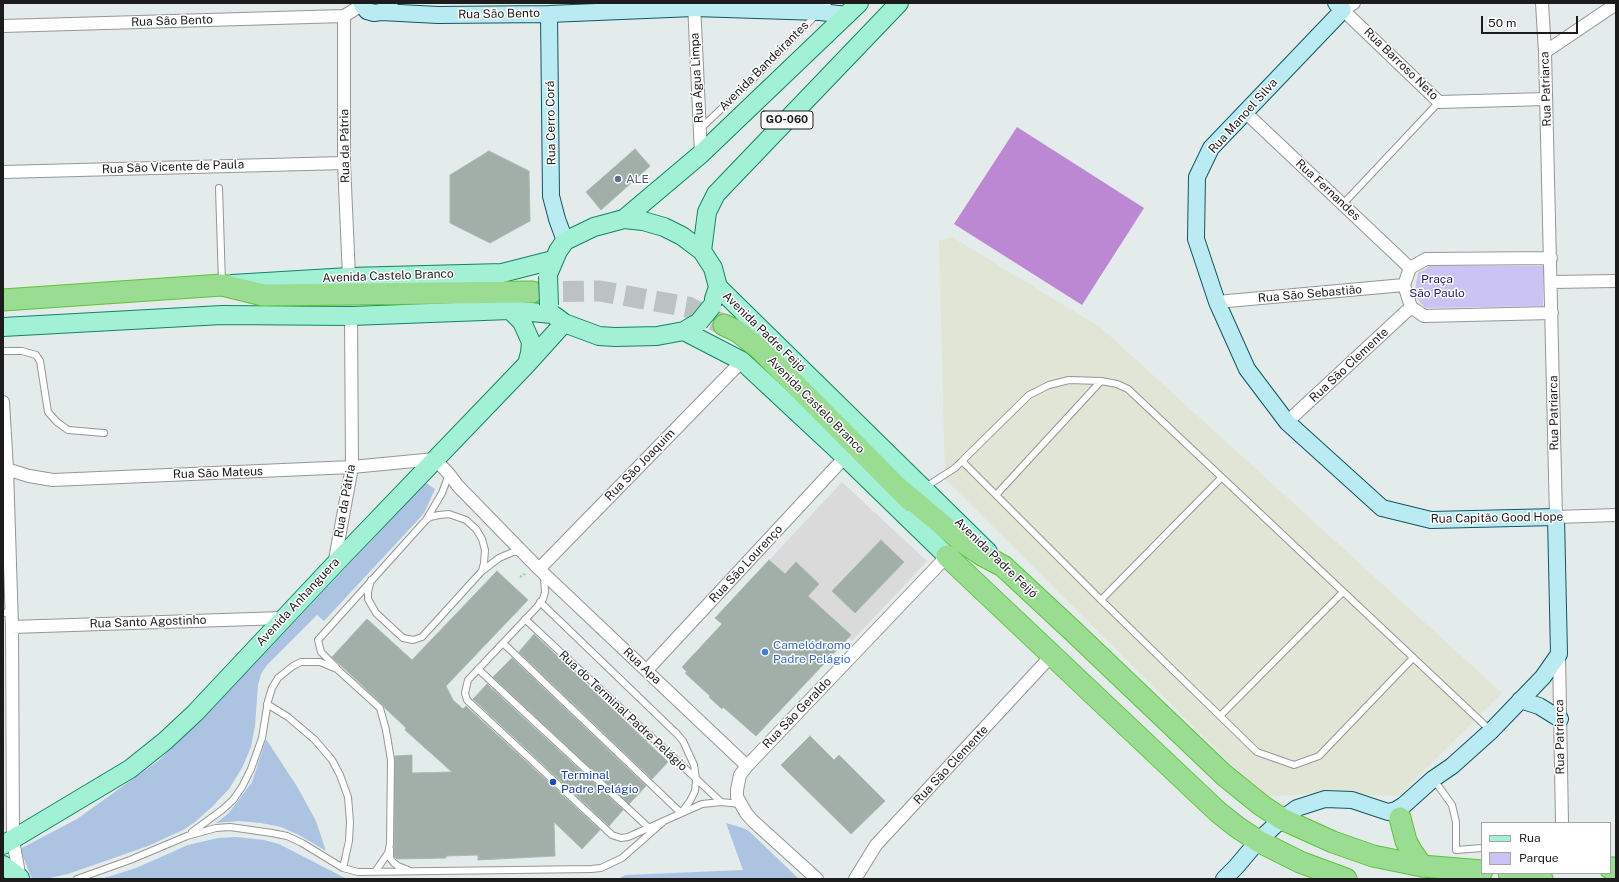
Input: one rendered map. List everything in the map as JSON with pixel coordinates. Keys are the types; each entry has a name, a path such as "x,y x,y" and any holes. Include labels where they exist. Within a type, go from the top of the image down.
{"highway":[{"name":"Avenida Castelo Branco","path":"3,300 222,285 263,295 532,292"},
{"name":"Avenida Castelo Branco","path":"724,325 737,331 759,348 902,491 969,569 983,590"},
{"name":"Avenida Castelo Branco","path":"902,491 964,543 1003,566"},
{"path":"947,556 1218,812 1258,841 1332,878"},
{"name":"Avenida Padre Feijó","path":"1003,566 1224,776 1282,819"},
{"path":"1400,818 1406,840 1422,866"},
{"path":"1282,819 1333,842 1373,856 1422,866 1456,860 1481,871"},
{"path":"1514,874 1542,879"}],"main road":[{"name":"GO-060","path":"702,251 707,212 716,194 899,3"},
{"name":"GO-060","path":"565,241 594,227 624,219 701,154 851,7"},
{"path":"624,219 643,221 664,227 682,236 702,251 713,268 718,287 712,306 691,327 742,361 845,457 947,556"},
{"path":"555,314 550,268 565,241"},
{"name":"Avenida Castelo Branco","path":"222,285 350,277 502,273 550,268"},
{"name":"Avenida Padre Feijó","path":"718,287 1003,566"},
{"name":"Avenida Castelo Branco","path":"222,315 263,295"},
{"path":"510,310 522,322 531,342 530,353 526,364"},
{"name":"Avenida Castelo Branco","path":"3,327 222,315 351,316 510,310 555,314 599,336 657,336 691,327"},
{"name":"Avenida Anhanguera","path":"8,842 130,769 165,742 526,364 555,314"},
{"path":"3,865 20,878"}],"street":[{"path":"418,3 438,15"},
{"name":"Rua Patriarca","path":"1542,3 1545,52 1552,282 1562,822"},
{"name":"Rua São Bento","path":"3,26 344,16 361,4 367,10 374,13 386,8 438,15 549,8 694,5 851,7"},
{"path":"1545,52 1616,4"},
{"name":"Rua Água Limpa","path":"694,5 701,154"},
{"name":"Rua Barroso Neto","path":"1344,5 1439,102 1546,99"},
{"name":"Rua Manoel Silva","path":"1217,302 1196,239 1197,177 1211,148 1344,5"},
{"name":"Rua Cerro Corá","path":"549,8 551,196 556,219 565,241"},
{"name":"Rua da Pátria","path":"344,16 344,163 350,277"},
{"name":"Rua Fernandes","path":"1245,112 1410,268"},
{"name":"Rua São Vicente de Paula","path":"3,172 344,163"},
{"path":"1551,258 1426,259 1410,268 1404,285 1411,307 1424,316 1552,313"},
{"path":"1552,282 1616,281"},
{"name":"Rua São Sebastião","path":"1217,302 1404,285"},
{"name":"Rua Capitão Good Hope","path":"1217,302 1247,369 1287,422 1382,508 1431,520 1616,515"},
{"name":"Rua São Clemente","path":"1287,422 1411,307"},
{"name":"Rua da Pátria","path":"334,565 352,467 351,316"},
{"name":"Rua São Joaquim","path":"541,571 742,361"},
{"path":"3,402 7,613 12,627 8,842 20,878"},
{"name":"Rua São Lourenço","path":"646,670 845,457"},
{"name":"Rua São Mateus","path":"5,469 29,476 53,480 352,467 435,460"},
{"name":"Rua Apa","path":"435,460 449,474 458,486 541,571 747,766"},
{"name":"Rua São Geraldo","path":"747,766 947,556"},
{"name":"Rua Santo Agostinho","path":"12,627 283,618"},
{"path":"1224,879 1258,841 1282,819 1297,808 1326,799 1352,800 1388,812 1396,810 1435,781 1491,731 1543,676 1559,654"},
{"name":"Rua São Clemente","path":"855,879 876,845 1052,655"},
{"path":"1520,700 1539,706 1560,719"},
{"path":"747,766 740,775 738,782 737,797 740,804 753,821 817,879"},
{"path":"1282,819 1300,816 1326,807 1339,807 1385,820 1392,820 1400,818 1413,808 1435,781"}],"lane":[{"name":"Avenida Bandeirantes","path":"700,129 755,78 824,7"},
{"path":"1343,204 1439,102"},
{"path":"220,188 222,285"},
{"path":"3,351 22,351 36,355 40,361 48,412 57,422 68,430 104,433"},
{"path":"924,488 955,468 1030,395 1049,384 1069,380 1101,381 1117,384 1128,390 1491,731"},
{"path":"996,495 1101,381"},
{"path":"962,461 1101,600 1257,752 1294,765 1319,756 1413,658"},
{"path":"415,871 398,866 390,858 391,760 386,730 380,708 337,669 321,652 318,640 426,520 442,493 449,474"},
{"path":"1101,600 1221,478"},
{"path":"426,520 430,517 449,514 466,520 476,529 482,539 485,550 482,571"},
{"path":"371,580 368,592 368,599 371,606 376,613 400,636 408,640 413,640 422,637 482,571 499,558 513,552 521,551"},
{"path":"541,571 545,592 540,602 468,680 465,686 467,700 612,835 621,838 628,837 702,804 721,802 740,804"},
{"path":"1220,716 1343,592"},
{"path":"540,602 683,741 694,765 696,778 695,791 681,813"},
{"name":"Rua do Terminal Padre Pelágio","path":"525,620 721,802"},
{"path":"503,643 681,813"},
{"path":"187,836 222,810 233,800 242,787 251,769 262,738 267,704 272,688 278,678 292,666 310,661 320,662 337,669"},
{"path":"478,669 649,828"},
{"path":"267,704 288,717 315,740 332,760 340,775 348,797 350,822 349,841 343,868"},
{"path":"1435,781 1452,805 1456,822 1456,860 1481,848"},
{"path":"77,879 130,860 187,836 216,828 230,827 287,836 302,843 343,868 358,872 591,869 601,868 622,858 663,822"},
{"path":"376,872 388,853 390,844"}],"shaded area":[{"path":"1017,127 1144,208 1082,305 954,224"},
{"path":"952,237 1100,327 1502,693 1399,796 1320,793 1264,797 945,479 939,241"},
{"path":"842,482 927,561 852,641 849,638 756,736 682,667 722,624 715,618"},
{"path":"426,483 435,489 424,513 324,621 317,615 267,665 261,674 258,685 255,726 251,747 242,768 229,789 213,806 195,822 183,830 148,846 68,874 45,879 32,879 20,849 77,819 158,761 212,709"},
{"path":"266,739 298,788 316,821 326,851 299,835 281,827 239,821 216,823 229,813 252,782"},
{"path":"726,823 743,828 750,832 799,879 618,879 625,875 743,870"},
{"path":"236,837 264,840 279,844 347,879 101,879 136,868 188,845 218,838"}],"green space":[{"name":"Praça São Paulo","path":"1430,266 1544,266 1543,306 1425,308 1414,295 1418,273"}],"building":[{"name":"ALE","path":"635,149 650,166 601,210 586,192"},
{"path":"489,151 529,171 530,221 490,243 450,223 450,175"},
{"path":"881,540 904,562 855,613 832,591"},
{"name":"Camelódromo Padre Pelágio","path":"769,560 785,574 796,562 819,584 808,596 851,635 756,736 723,707 722,709 709,697 710,696 685,673 687,672 682,667 722,624 715,618"},
{"path":"497,571 528,600 446,686 453,700 463,709 466,706 600,830 582,849 554,822 555,856 478,860 478,855 446,856 446,858 397,859 394,856 395,756 412,755 412,773 452,772 405,730 406,728 383,705 332,657 367,619 412,660"},
{"path":"534,634 668,762 652,779 519,652"},
{"path":"512,658 646,786 629,804 493,677"},
{"path":"487,684 623,810 609,826 473,699"},
{"path":"810,736 834,760 839,755 885,801 851,834 781,765"}],"tunnel":[{"path":"532,292 600,291 688,307 724,325"}],"place":[{"name":"ALE","path":"618,179"},
{"name":"Camelódromo Padre Pelágio","path":"765,652"},
{"name":"Terminal Padre Pelágio","path":"553,782"}]}
